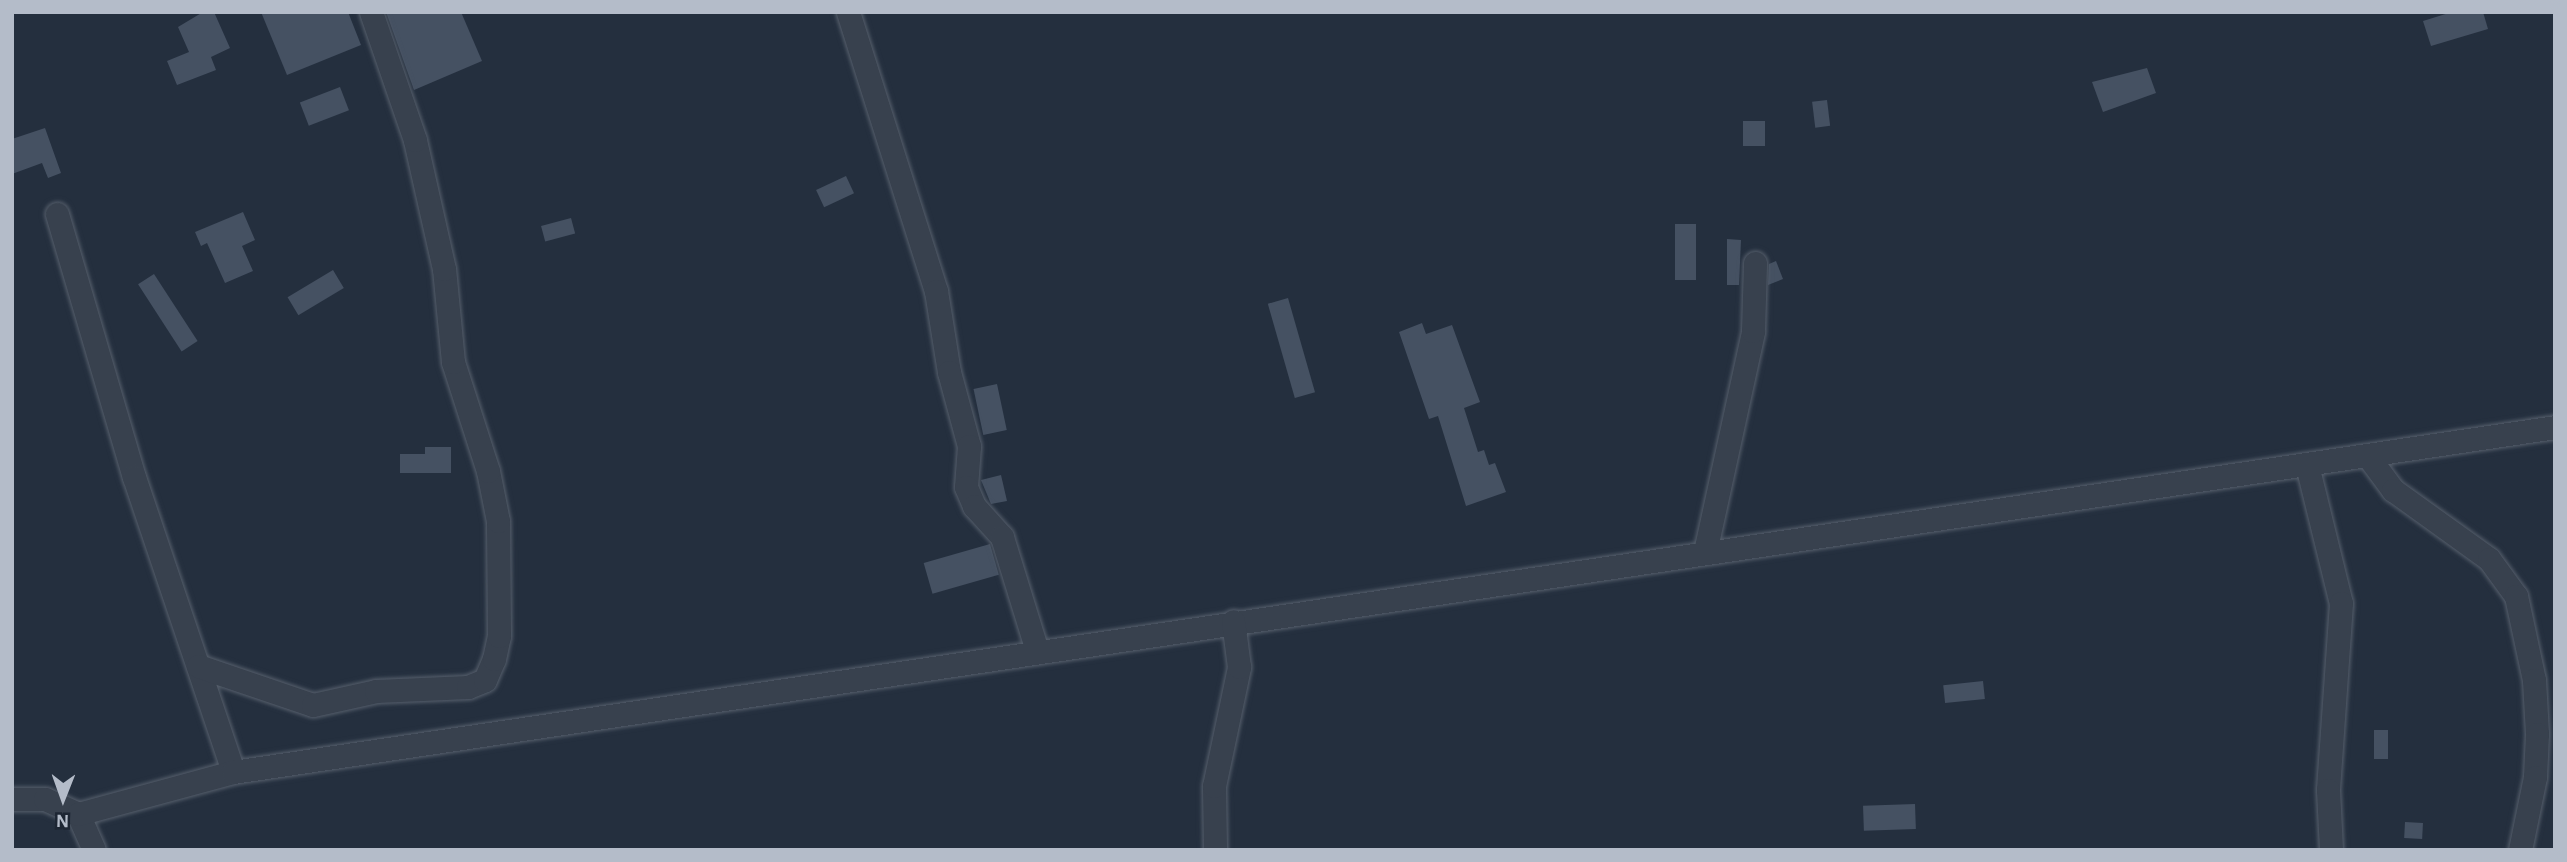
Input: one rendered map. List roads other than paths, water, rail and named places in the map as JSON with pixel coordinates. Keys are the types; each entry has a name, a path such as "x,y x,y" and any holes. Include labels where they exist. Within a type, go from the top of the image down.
{"street":[{"path":"198,666 313,705 376,691 468,687 485,680 494,659 499,636 498,521 488,471 453,362 444,269 415,140 371,12"},
{"path":"848,12 936,291 949,372 969,446 966,487 974,506 1002,537 1037,651"},
{"path":"57,214 134,477 233,772"},
{"path":"1705,552 1753,331 1755,263"},
{"path":"12,799 44,799 78,814 233,772 1233,621 2555,427"},
{"path":"2367,456 2393,491 2489,559 2516,596 2534,680 2537,734 2535,777 2520,850"},
{"path":"2307,464 2341,603 2328,790 2331,850"},
{"path":"1215,850 1214,786 1239,667 1233,621"},
{"path":"78,814 94,850"}]}
